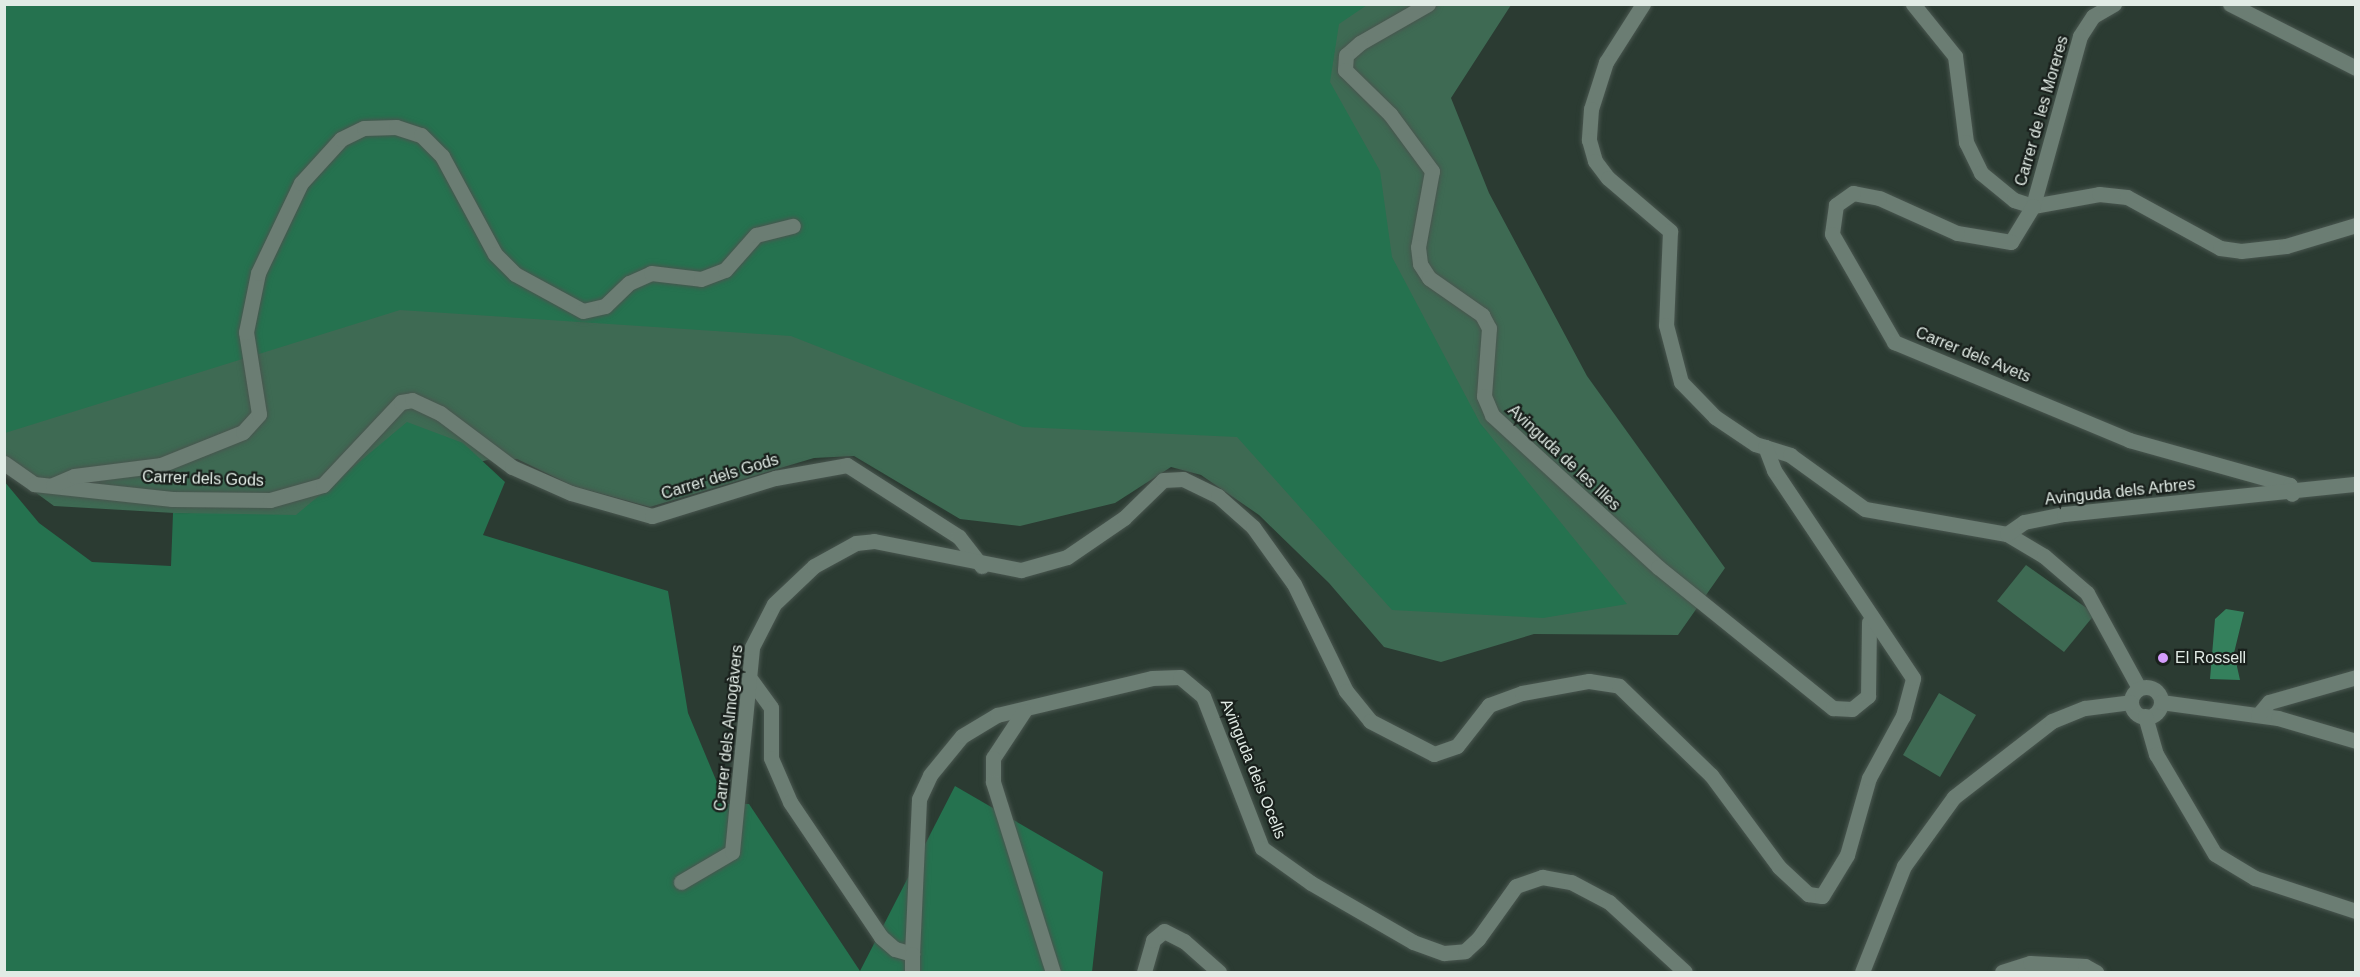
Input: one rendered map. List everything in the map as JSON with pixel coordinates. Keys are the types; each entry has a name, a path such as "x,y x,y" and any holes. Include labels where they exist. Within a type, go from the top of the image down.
{"street":[{"name":"Avinguda de les Illes","path":"1428,4 1360,43 1346,55 1345,70 1390,114 1432,171 1418,246 1420,264 1429,278 1482,315 1490,328 1484,396 1492,416 1658,567 1833,708 1852,709 1868,696 1873,638 1866,604"},
{"path":"1643,4 1617,39 1598,85 1589,140 1595,161 1670,231 1666,325 1681,382 1715,417 1765,447 1790,455 1864,509 2007,534 2087,593 2139,688"},
{"path":"1913,4 1955,56 1966,142 1981,173 2014,200 2033,206 2098,194 2127,197 2220,248 2241,251 2286,246 2355,225"},
{"name":"Carrer de les Moreres","path":"2033,206 2080,36 2093,16 2114,4"},
{"path":"2230,4 2355,68"},
{"path":"53,485 74,476 161,465 243,432 259,414 246,332 258,273 302,183 341,139 364,128 396,127 421,135 442,156 495,254 515,274 583,311 605,306 629,283 651,273 701,279 725,270 756,235 793,226"},
{"name":"Carrer dels Avets","path":"2033,206 2011,242 1958,233 1879,198 1853,193 1836,205 1832,234 1894,342 2129,440 2290,485 2292,494"},
{"name":"Carrer dels Gods","path":"4,463 33,484 172,499 270,500 323,485 401,402 412,400 440,413 512,467 571,493 652,516 775,478 847,465 958,537 982,566"},
{"path":"1765,447 1774,470 1866,604"},
{"name":"Carrer dels Almogàvers","path":"681,882 732,852 751,680 752,647 774,603 833,552 874,541 982,566 1021,570 1067,557 1124,518 1163,480 1183,478 1218,496 1253,527 1299,593 1346,691 1370,721 1434,754 1457,747 1489,705 1522,693 1589,681 1618,686 1711,775 1779,867 1808,894 1822,896 1838,878 1869,778 1912,693 1912,678 1886,644 1866,604"},
{"name":"Avinguda dels Arbres","path":"2007,534 2024,522 2064,514 2292,494 2355,484"},
{"name":"Avinguda dels Ocells","path":"1024,711 1152,678 1180,676 1203,696 1262,848 1351,907 1413,942 1444,953 1465,951 1516,886 1542,877 1571,882 1608,902 1685,972"},
{"path":"2258,715 2269,702 2355,677"},
{"path":"751,680 771,708 771,758 790,802 881,937 912,954"},
{"path":"2139,688 2151,688 2161,702 2258,715 2355,741"},
{"path":"2131,702 2139,688"},
{"path":"2131,702 2145,716 2156,754 2215,854 2255,878 2355,911"},
{"path":"1862,972 1904,866 1954,797 2052,721 2085,708 2131,702"},
{"path":"2145,716 2157,711 2161,702"},
{"path":"912,972 919,799 930,775 978,723 1024,711"},
{"path":"1024,711 993,758 993,782 1053,972"},
{"path":"1144,972 1153,940 1164,931 1184,940 1220,972"},
{"path":"2002,972 2030,963 2085,966 2096,972"}],"shaded area":[{"path":"5,5 1511,5 1451,98 1489,193 1587,376 1725,568 1678,635 1534,634 1441,662 1384,647 1329,583 1259,515 1201,475 1171,467 1115,503 1020,526 960,519 854,456 814,458 650,507 573,486 517,459 487,460 295,520 54,506 5,470"},
{"path":"5,5 1367,5 1339,24 1330,82 1380,171 1392,257 1480,423 1627,604 1543,618 1392,610 1237,437 1023,427 791,336 400,310 5,433"},
{"path":"407,422 463,443 505,482 483,535 668,591 688,713 726,804 749,804 860,971 955,786 1103,872 1092,972 5,972 4,481 39,523 92,562 171,566 173,513 296,515"},
{"path":"2026,565 2095,614 2064,652 1997,601"},
{"path":"2226,609 2244,612 2234,653 2240,680 2210,679 2215,619"},
{"path":"1939,693 1976,715 1940,777 1903,755"}],"place":[{"name":"El Rossell","path":"2163,658"}]}
